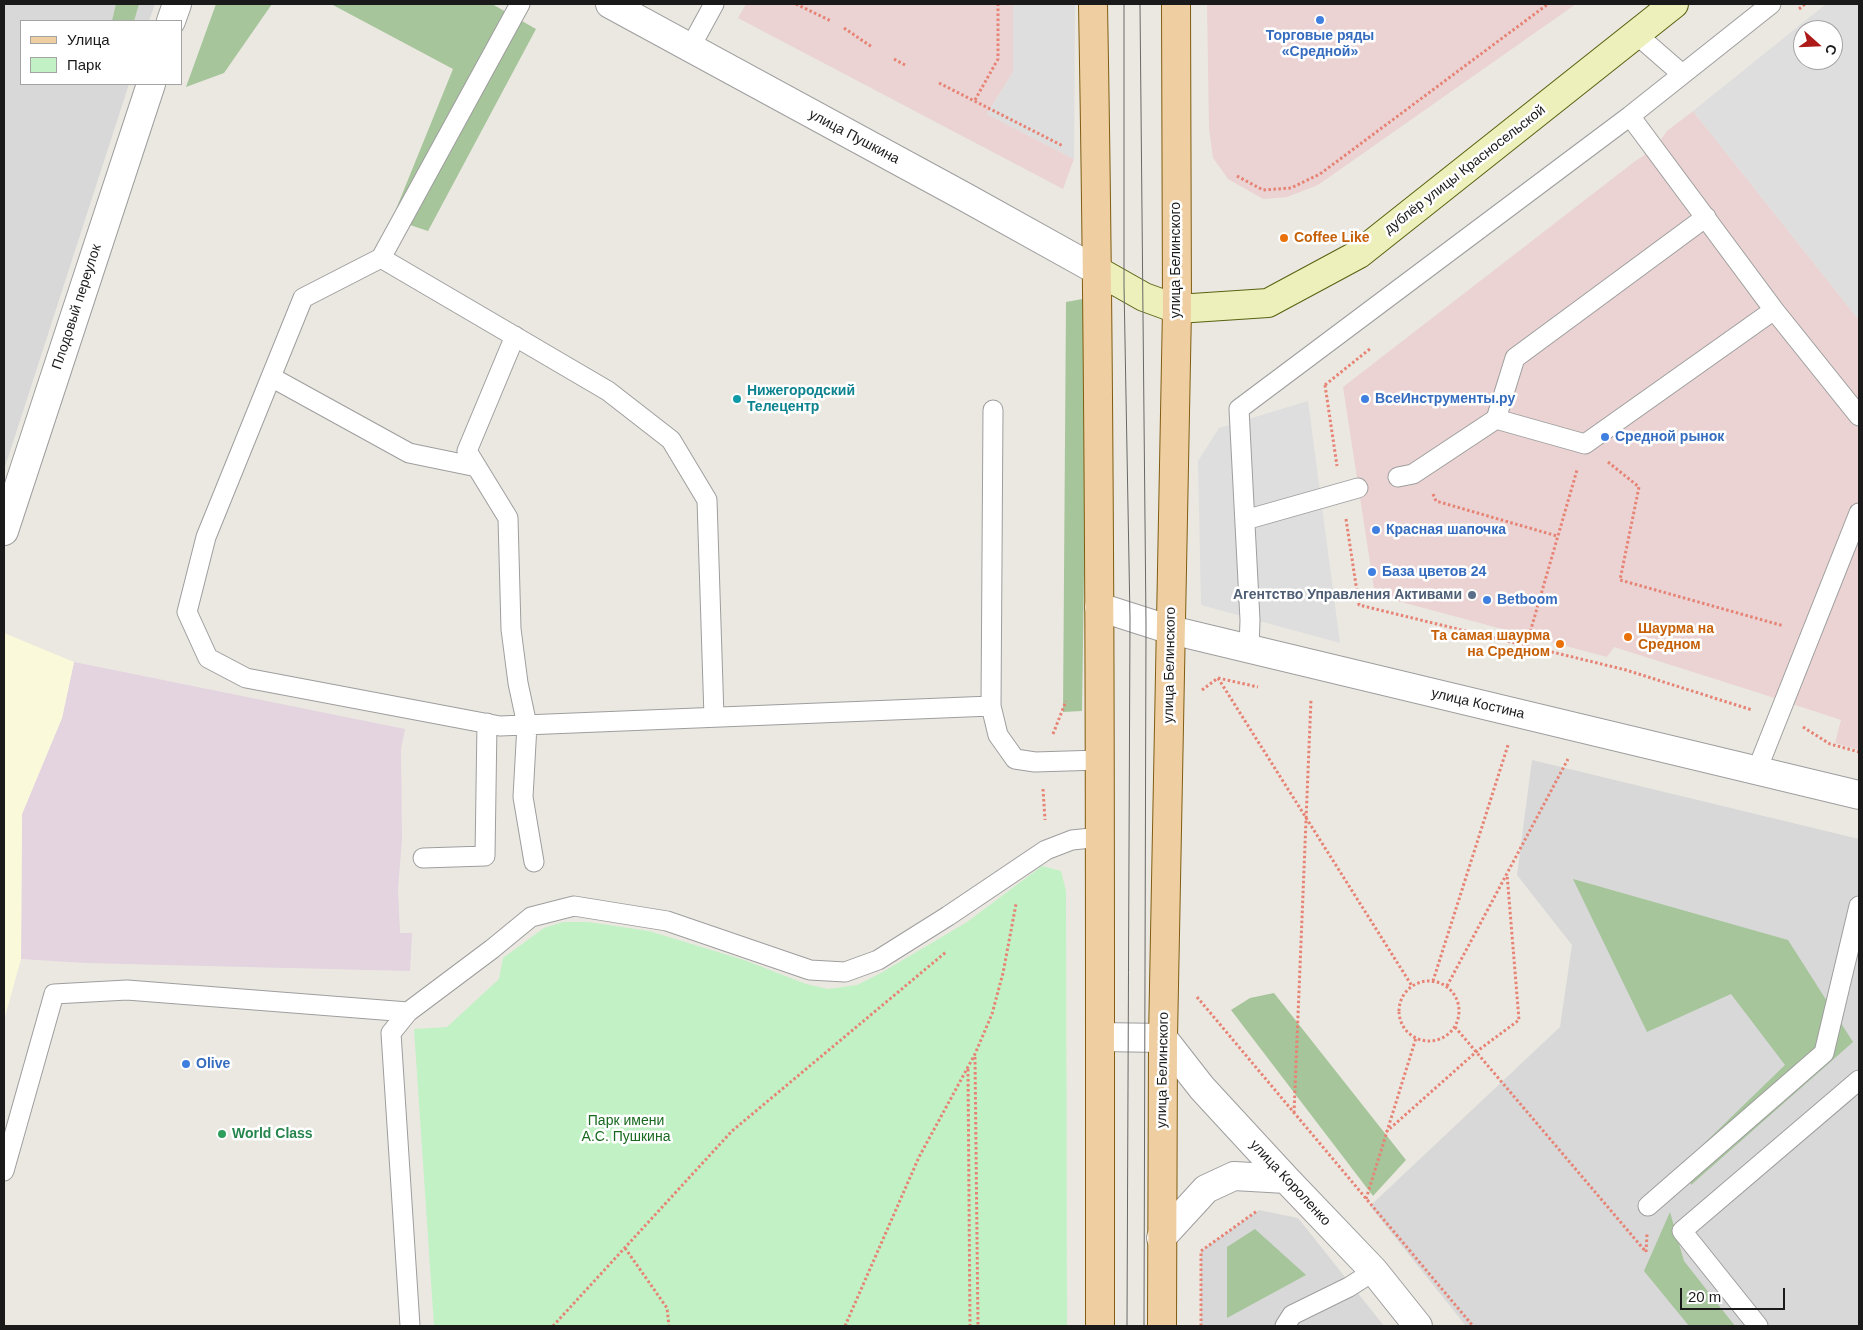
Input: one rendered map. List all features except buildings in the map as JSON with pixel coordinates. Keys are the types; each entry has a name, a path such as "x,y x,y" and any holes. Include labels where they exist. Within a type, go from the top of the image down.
{"main road":[{"path":"1093,4 1098,272 1101,837 1100,1326"},
{"name":"улица Белинского","path":"1162,1326 1163,1038 1176,309 1176,4"},
{"name":"дублёр улицы Красносельской","path":"1098,272 1144,297 1176,309 1268,303 1359,254 1674,4"}],"street":[{"path":"171,20 177,4"},
{"name":"улица Пушкина","path":"610,4 965,197 1098,272"},
{"name":"Плодовый переулок","path":"4,531 150,85"},
{"name":"улица Костина","path":"1099,607 1171,630 1859,795"},
{"path":"1100,1037 1163,1038"},
{"name":"улица Короленко","path":"1163,1038 1202,1088 1374,1272 1418,1326"},
{"path":"1161,1238 1206,1189 1234,1176 1286,1179"}],"lane":[{"path":"520,4 381,258 303,298 206,537 187,612 208,658 246,678 500,726 991,706"},
{"path":"690,48 714,4"},
{"path":"1249,649 1250,620 1239,409 1630,116 1771,4"},
{"path":"1636,34 1682,74"},
{"path":"1630,116 1774,310 1859,416"},
{"path":"1398,477 1413,474 1496,418 1515,358 1706,217"},
{"path":"381,258 608,391 671,440 707,500 714,717"},
{"path":"1496,418 1585,444 1774,310"},
{"path":"515,336 467,451 508,518 512,629 518,683 527,725 523,797 534,862"},
{"path":"271,377 409,453 477,467"},
{"path":"993,410 991,706 998,735 1015,759 1035,762 1100,760"},
{"path":"1245,520 1350,490"},
{"path":"1757,770 1859,514"},
{"path":"423,858 485,856 487,724"},
{"path":"410,1326 391,1033 408,1012 492,949 532,916 574,906 667,921 810,970 845,972 878,960 948,916 1046,850 1072,840 1101,837"},
{"path":"1648,1206 1824,1053 1859,906"},
{"path":"4,1171 54,994 127,990 408,1012"},
{"path":"1758,1326 1682,1231 1859,1080"},
{"path":"1284,1326 1292,1314 1349,1287 1374,1272"}],"path":[{"path":"796,4 831,21"},
{"path":"975,100 998,58 998,4"},
{"path":"1237,176 1264,190 1291,188 1320,174 1548,4"},
{"path":"844,28 872,47"},
{"path":"894,59 905,65"},
{"path":"939,83 1067,148"},
{"path":"1325,385 1350,490 1359,605 1626,670 1800,725 1830,744 1859,752"},
{"path":"1527,646 1528,636 1585,444 1639,487 1620,580 1812,634"},
{"path":"1420,469 1436,501 1557,536"},
{"path":"1218,678 1412,986"},
{"path":"1199,692 1218,678 1266,688"},
{"path":"1302,697 1320,701"},
{"path":"1294,1113 1311,699"},
{"path":"1433,981 1508,745 1516,747"},
{"path":"1559,757 1578,761"},
{"path":"1447,986 1568,759"},
{"path":"845,1326 919,1157 975,1054 992,1014 1003,973 1018,893 1021,866"},
{"path":"1386,1132 1476,1052 1519,1020 1507,874"},
{"path":"553,1326 732,1131 950,949"},
{"path":"1422,981 1433,981 1447,986 1456,998 1459,1013 1455,1027 1445,1037 1430,1041 1416,1038 1401,1023 1400,1003 1412,986 1422,981"},
{"path":"1198,988 1198,998 1473,1326"},
{"path":"1455,1027 1646,1252"},
{"path":"1366,1199 1416,1038"},
{"path":"975,1054 978,1326"},
{"path":"968,1067 970,1326"},
{"path":"1201,1326 1201,1251 1259,1210"},
{"path":"624,1248 668,1308 670,1326"}],"shaded area":[{"path":"4,4 155,4 149,20 20,20 20,85 129,85 4,470"},
{"path":"116,4 139,4 134,20 112,20"},
{"path":"216,4 272,4 224,73 186,87"},
{"path":"331,4 492,4 536,29 428,231 392,219 453,69"},
{"path":"746,4 1013,4 1013,72 987,114 1074,159 1063,189 738,18"},
{"path":"1013,4 1075,4 1074,159 987,114 1013,72"},
{"path":"1207,4 1576,4 1318,185 1287,197 1263,199 1228,179 1213,158 1209,128"},
{"path":"1826,4 1859,4 1859,320 1693,111 1793,31 1793,70 1843,70 1843,20 1806,20"},
{"name":"Средной рынок","path":"1693,111 1859,320 1859,750 1835,743 1841,720 1753,691 1614,647 1607,657 1375,595 1343,387 1634,162 1655,148 1667,131"},
{"path":"1088,298 1082,711 1063,712 1066,302"},
{"path":"1308,401 1340,643 1201,605 1198,461 1219,428"},
{"path":"4,633 74,662 62,718 22,814 21,959 4,1020"},
{"path":"74,662 405,729 401,749 402,840 398,889 400,933 412,933 410,971 85,963 21,959 22,814 62,718"},
{"path":"1532,760 1859,839 1859,1326 1466,1326 1370,1206 1560,1027 1572,945 1517,875"},
{"path":"1573,879 1788,940 1853,1042 1691,1185 1687,1160 1785,1065 1731,994 1647,1032"},
{"path":"1274,993 1406,1160 1373,1196 1231,1010 1250,998"},
{"path":"1259,1210 1298,1218 1384,1326 1201,1326 1201,1251"},
{"path":"1670,1212 1684,1261 1735,1326 1689,1326 1644,1271"},
{"path":"1255,1229 1306,1275 1227,1318 1227,1247"}],"green space":[{"name":"Парк имени А.С. Пушкина","path":"1042,866 1061,871 1066,891 1067,1326 434,1326 414,1029 447,1027 499,979 503,958 544,928 563,922 588,922 649,931 744,960 806,984 828,989 857,985 881,973 967,922"}],"tram line":[{"path":"1124,4 1124,285 1130,618 1127,1326"},
{"path":"1140,4 1146,624 1144,1326"}],"place":[{"name":"Торговые ряды «Средной»","path":"1320,20"},
{"name":"Coffee Like","path":"1284,238"},
{"name":"Нижегородский Телецентр","path":"737,399"},
{"name":"ВсеИнструменты.ру","path":"1365,399"},
{"name":"Средной рынок","path":"1605,437"},
{"name":"Красная шапочка","path":"1376,530"},
{"name":"База цветов 24","path":"1372,572"},
{"name":"Агентство Управления Активами","path":"1472,595"},
{"name":"Betboom","path":"1487,600"},
{"name":"Шаурма на Средном","path":"1628,637"},
{"name":"Та самая шаурма на Средном","path":"1560,644"},
{"name":"Olive","path":"186,1064"},
{"name":"World Class","path":"222,1134"}]}
